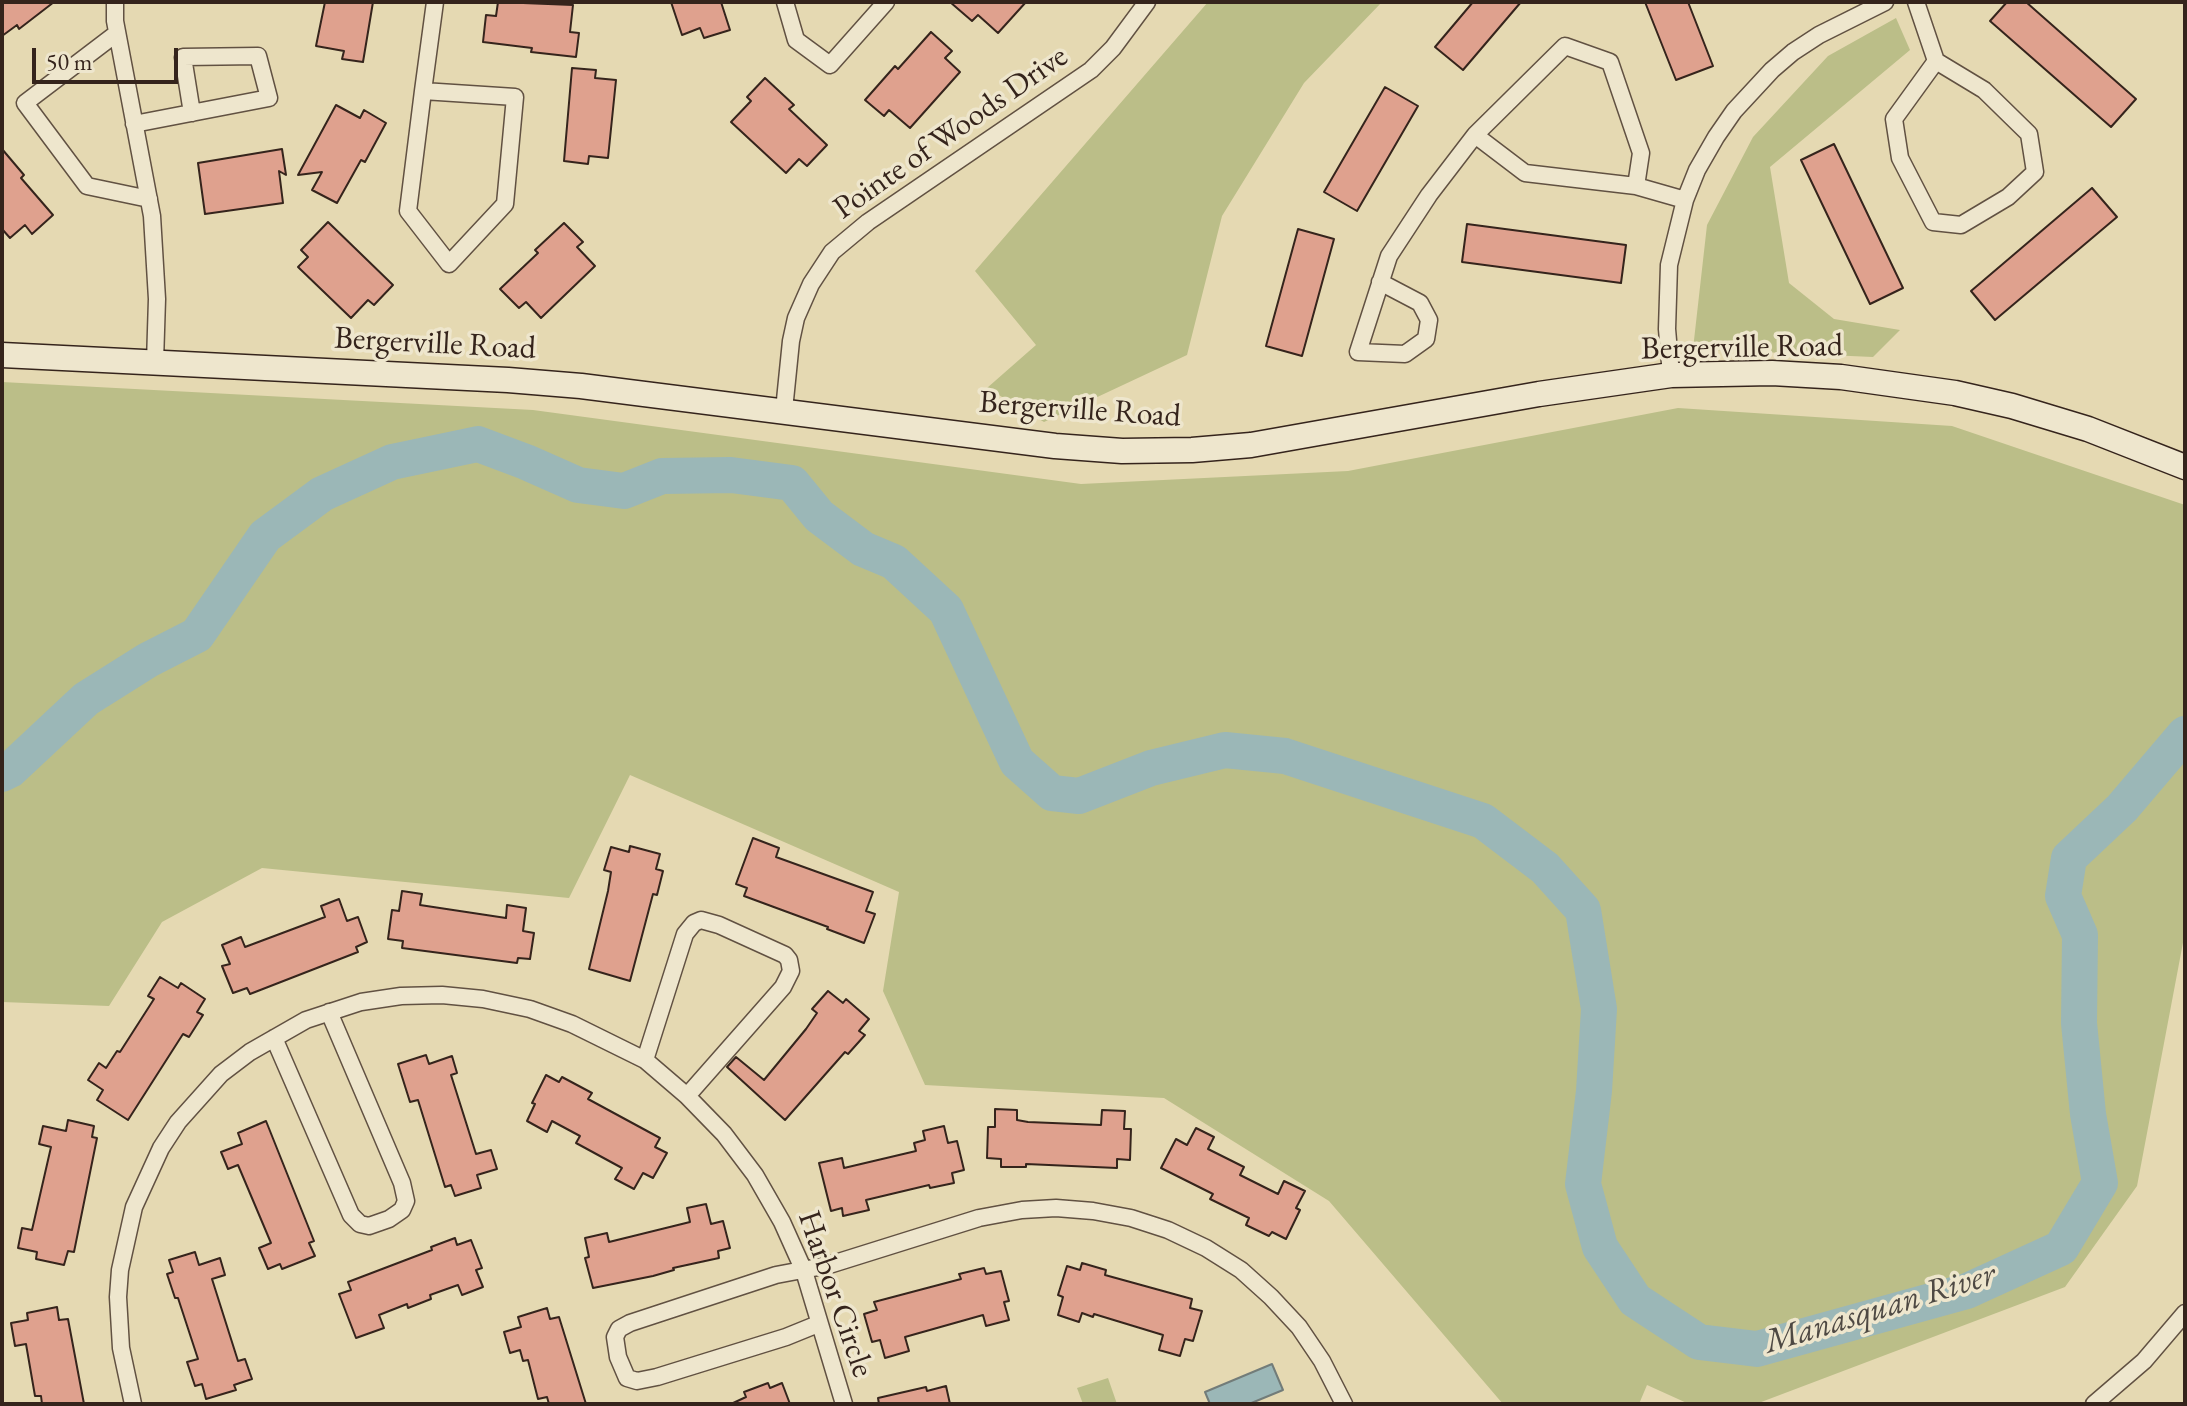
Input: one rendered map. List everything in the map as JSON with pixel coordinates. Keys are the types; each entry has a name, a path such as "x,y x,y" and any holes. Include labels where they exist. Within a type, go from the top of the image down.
{"street":[{"path":"115,2 117,33 149,199 156,254 155,362"},
{"path":"423,91 515,97 505,204 449,264 408,211 423,91 435,2"},
{"path":"785,2 796,40 830,65 886,2"},
{"name":"Pointe of Woods Drive","path":"784,410 796,318 811,284 832,252 868,222 1091,70 1113,48 1147,2"},
{"path":"1671,375 1667,329 1668,276 1676,230 1697,170 1734,111 1772,70 1819,35 1885,2"},
{"path":"1916,2 1936,61 1984,90 2029,134 2035,172 2008,197 1961,225 1933,222 1900,158 1894,119 1936,61"},
{"path":"117,33 25,103 87,186 149,199"},
{"path":"1380,282 1420,303 1429,320 1426,339 1405,354 1358,352 1380,282 1389,256 1429,195 1475,135 1565,46 1610,62 1641,153 1636,186"},
{"path":"134,124 192,113 269,98 258,56 183,57 192,113"},
{"path":"1475,135 1525,173 1636,186 1685,200"},
{"name":"Bergerville Road","path":"2,355 508,380 784,410 1055,446 1122,451 1251,445 1539,394 1671,375 1772,373 1841,377 1955,393 2088,429 2185,467"},
{"path":"645,1060 685,934 694,923 701,920 719,925 785,955 791,971 783,987 687,1096"},
{"name":"Harbor Circle","path":"133,1404 121,1348 118,1297 125,1239 134,1207 161,1148 197,1098 221,1074 306,1020 361,1002 401,996 442,995 483,999 530,1009 572,1024 645,1060 687,1096 724,1134 755,1175 782,1222 804,1271 844,1404"},
{"path":"274,1038 351,1215 360,1224 369,1226 389,1219 402,1210 406,1201 402,1183 329,1012"},
{"path":"818,1324 786,1337 637,1381 627,1378 618,1357 615,1337 619,1329 630,1323 776,1275 829,1265 979,1218 1022,1210 1081,1210 1131,1218 1168,1230 1206,1248 1241,1270 1299,1327 1322,1361 1344,1404"},
{"path":"2094,1404 2144,1361 2185,1313"}],"green space":[{"path":"1208,2 1382,2 1304,83 1222,216 1187,355 1044,422 987,388 1036,345 975,271"},
{"path":"1896,18 1910,50 1770,167 1789,283 1834,319 1900,330 1873,357 1693,349 1707,225 1753,137 1828,56"},
{"path":"2,382 533,410 1081,484 1348,471 1678,408 1952,426 2185,505 2185,932 2137,1186 2065,1287 1756,1404 1689,1404 1647,1385 1639,1404 1503,1404 1329,1201 1164,1098 925,1085 883,991 899,892 630,775 569,898 262,868 162,922 109,1006 2,1002"},
{"path":"1108,1378 1117,1404 1083,1404 1077,1388"}],"water":[{"path":"1272,1364 1283,1390 1249,1404 1210,1404 1205,1392"}],"building":[{"path":"2,2 54,2 19,29 17,25 2,36"},
{"path":"325,2 373,2 363,62 342,59 344,51 316,46"},
{"path":"498,2 573,5 570,32 579,33 576,57 483,42 486,15 496,16"},
{"path":"671,2 721,2 730,30 704,38 700,28 682,35"},
{"path":"950,2 1026,2 998,33 978,15 972,21"},
{"path":"1473,2 1521,2 1463,70 1435,47"},
{"path":"1645,2 1688,2 1713,66 1676,80"},
{"path":"2007,2 2026,2 2136,99 2111,127 1990,21"},
{"path":"931,32 952,51 945,58 960,72 910,128 889,110 884,116 865,100"},
{"path":"572,68 596,70 595,78 616,80 608,158 589,156 588,164 564,161"},
{"path":"765,78 794,105 789,109 827,145 807,166 799,159 786,173 731,122 751,101 747,97"},
{"path":"1385,87 1418,106 1357,211 1324,192"},
{"path":"336,105 360,118 364,110 386,123 365,162 361,160 337,203 312,190 322,172 298,175"},
{"path":"1834,144 1903,288 1870,304 1801,160"},
{"path":"2,149 24,175 21,178 53,215 32,234 25,225 10,238 2,229"},
{"path":"282,149 286,175 279,171 283,203 205,214 198,163"},
{"path":"2092,188 2117,217 1995,320 1971,291"},
{"path":"328,222 393,285 374,305 368,300 351,318 298,267 308,257 301,250"},
{"path":"564,223 583,242 577,247 595,266 541,318 526,302 519,308 500,289"},
{"path":"1467,224 1626,245 1621,283 1462,262"},
{"path":"1298,229 1334,239 1302,356 1266,346"},
{"path":"753,838 779,848 776,857 873,892 866,911 875,914 864,943 744,896 747,888 736,884"},
{"path":"630,846 660,854 656,869 663,871 657,895 653,894 630,981 589,969 608,891 611,872 604,870 611,847 629,852"},
{"path":"402,891 422,894 420,905 506,918 507,905 526,908 523,931 534,933 530,959 518,958 517,963 402,948 403,941 388,939 392,910 399,911"},
{"path":"339,899 347,921 358,917 367,942 356,947 358,952 250,994 247,988 233,993 222,966 230,964 222,945 241,937 245,947 325,917 321,906"},
{"path":"160,977 178,988 181,983 205,999 197,1012 203,1015 189,1037 183,1034 128,1120 97,1100 103,1090 88,1080 99,1063 106,1068 117,1051 120,1052 154,999 148,996"},
{"path":"828,991 843,1003 846,999 869,1019 859,1031 865,1035 848,1054 845,1052 785,1120 727,1067 736,1057 764,1080 806,1029 817,1013 812,1009"},
{"path":"426,1055 429,1064 452,1056 457,1073 451,1075 476,1154 491,1150 497,1169 477,1175 481,1188 455,1196 451,1185 445,1187 418,1100 410,1102 398,1064"},
{"path":"546,1075 559,1082 562,1077 592,1093 588,1099 660,1138 655,1147 667,1153 653,1178 643,1173 634,1189 615,1179 622,1168 576,1143 580,1136 552,1121 547,1132 527,1121"},
{"path":"995,1109 1017,1110 1017,1120 1028,1122 1101,1125 1102,1110 1125,1111 1124,1129 1131,1129 1130,1160 1117,1159 1117,1168 1026,1164 1026,1167 1001,1167 1001,1159 987,1158 988,1127 995,1127"},
{"path":"68,1120 94,1126 92,1137 97,1138 74,1252 68,1251 64,1265 36,1259 37,1252 18,1248 22,1228 32,1230 51,1147 39,1144 43,1126 66,1131"},
{"path":"266,1121 314,1241 309,1243 315,1256 282,1269 280,1264 268,1269 259,1248 271,1243 238,1165 228,1169 221,1152 242,1144 238,1133"},
{"path":"944,1126 948,1143 957,1141 964,1170 952,1173 954,1183 930,1188 929,1185 866,1200 869,1210 843,1216 842,1208 831,1211 819,1163 842,1158 844,1168 916,1151 914,1143 925,1140 923,1131"},
{"path":"1196,1128 1214,1137 1208,1149 1244,1167 1240,1175 1278,1194 1284,1181 1305,1191 1286,1239 1272,1232 1269,1236 1246,1225 1249,1218 1210,1199 1213,1194 1161,1168 1176,1139 1187,1145"},
{"path":"706,1204 711,1224 723,1221 730,1248 718,1251 719,1258 593,1288 585,1258 589,1257 585,1238 607,1233 609,1242 690,1222 687,1208"},
{"path":"455,1238 457,1245 471,1240 482,1268 476,1270 483,1287 462,1295 458,1285 430,1295 431,1299 408,1308 407,1304 379,1315 384,1328 356,1338 339,1294 351,1290 348,1282"},
{"path":"195,1252 199,1265 220,1258 225,1275 212,1279 238,1361 245,1359 252,1379 234,1385 236,1390 206,1399 202,1384 195,1386 187,1362 198,1359 167,1274 173,1272 169,1260"},
{"path":"1082,1263 1106,1270 1105,1275 1192,1299 1190,1308 1202,1311 1193,1341 1185,1339 1180,1356 1159,1350 1163,1335 1094,1314 1093,1317 1082,1313 1079,1322 1058,1315 1063,1297 1058,1295 1067,1266 1080,1270"},
{"path":"984,1268 986,1274 1001,1271 1009,1301 1004,1302 1009,1320 986,1326 983,1315 905,1337 909,1351 885,1358 880,1340 872,1342 864,1314 877,1310 874,1302 961,1279 959,1274"},
{"path":"57,1307 59,1320 68,1319 84,1404 42,1404 41,1396 35,1396 26,1344 15,1346 11,1323 28,1320 27,1313"},
{"path":"547,1308 550,1319 559,1317 586,1404 549,1404 547,1397 538,1399 528,1360 523,1361 520,1350 510,1353 504,1332 521,1327 518,1317"},
{"path":"768,1383 770,1388 782,1383 790,1404 731,1404 746,1397 744,1392"},
{"path":"946,1386 950,1404 879,1404 878,1398 926,1387 927,1391"}],"waterway":[{"name":"Manasquan River","path":"2,774 86,699 148,660 197,635 265,536 322,494 392,462 478,444 578,485 624,491 662,476 731,475 792,483 819,516 863,549 894,562 946,610 1017,762 1052,793 1079,796 1151,768 1225,750 1285,756 1483,821 1545,868 1583,910 1599,1009 1594,1091 1583,1184 1600,1247 1635,1300 1699,1342 1757,1349 1967,1291 2061,1248 2100,1183 2088,1114 2079,1023 2080,935 2063,896 2069,858 2122,808 2185,734"}]}
